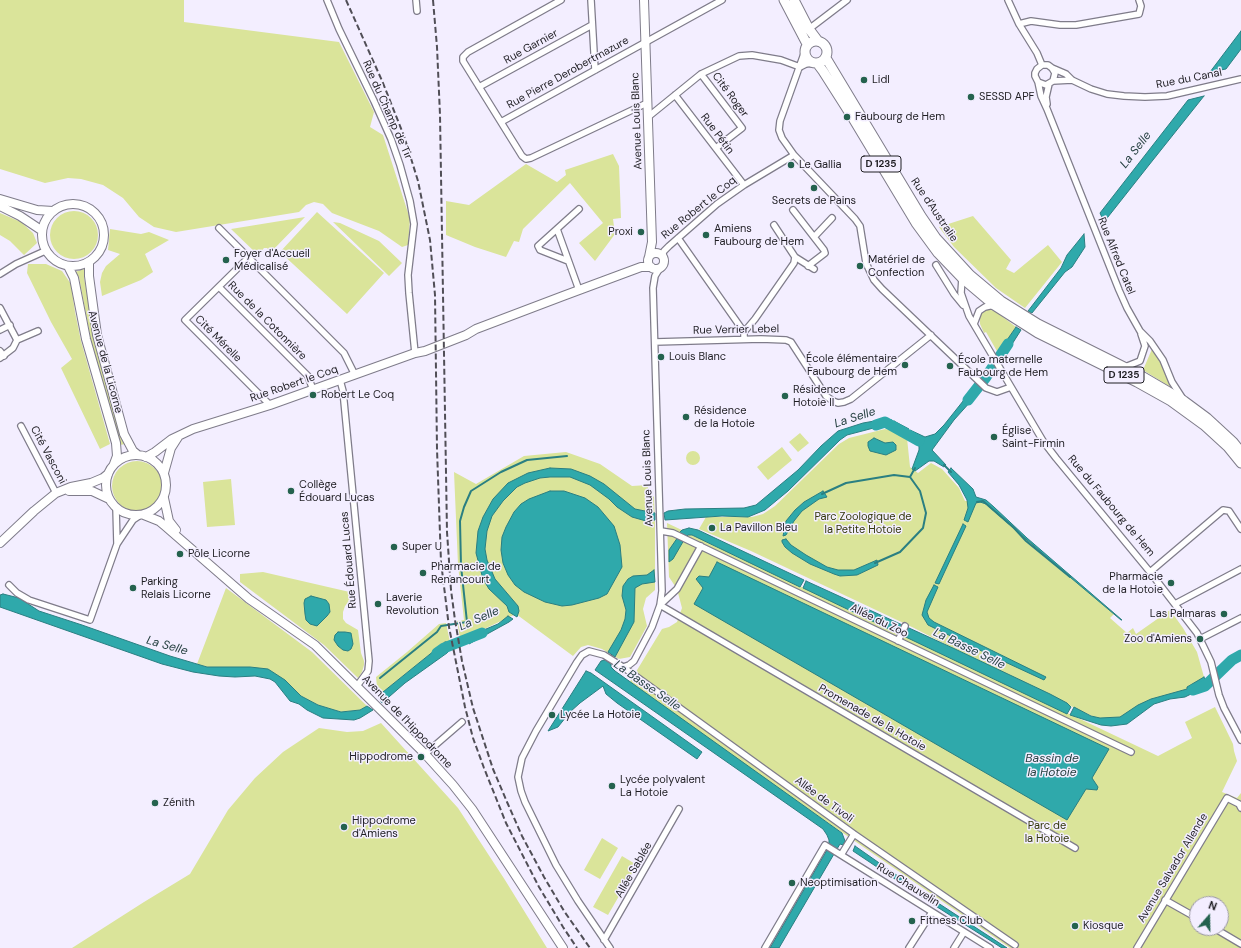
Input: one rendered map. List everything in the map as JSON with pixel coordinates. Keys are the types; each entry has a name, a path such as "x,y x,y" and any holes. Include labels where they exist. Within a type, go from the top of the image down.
{"main road":[{"name":"Avenue Louis Blanc","path":"644,0 653,266"},
{"path":"784,0 806,48 807,58 815,63 823,60 826,58 826,46 818,41 794,0"},
{"path":"806,48 810,42 818,41"},
{"name":"Rue d'Australie","path":"826,58 921,216 936,238 981,290"},
{"name":"Rue d'Australie","path":"815,63 823,71 851,115 916,223 938,253 962,278 981,290"},
{"path":"0,199 37,210 53,211"},
{"path":"77,204 91,210 98,217 103,226 104,236 102,246 97,255 89,262 83,265 68,266 59,264 45,251 41,230 47,216 53,211 62,206 77,204"},
{"path":"0,206 20,216 41,230"},
{"name":"Avenue Louis Blanc","path":"652,242 660,255"},
{"path":"579,290 641,267 653,266 663,263 660,255 653,254 653,266"},
{"name":"Avenue de la Licorne","path":"89,262 89,276 97,335 124,434 134,451 142,456"},
{"name":"Avenue de la Licorne","path":"68,266 74,278 86,339 116,443 117,456 114,464"},
{"name":"Rue Robert le Coq","path":"142,456 155,452 172,439 214,422 270,405 355,375 415,353 436,342 476,329 579,290"},
{"name":"D 1235","path":"981,290 994,305 1038,333 1138,378 1184,401 1207,418 1233,442 1241,452"},
{"name":"D 1235","path":"981,290 1038,324 1124,367 1204,425 1228,447 1241,462"},
{"path":"108,474 106,486 109,498 116,508 127,514 141,515 156,508 164,498 166,486 164,473 171,448 180,436"},
{"path":"0,543 34,511 59,492 71,486 91,483 103,478 108,474 114,464 126,457 142,456 153,460 164,473"},
{"path":"59,492 92,491 109,498"},
{"name":"Avenue de l'Hippodrome","path":"164,498 169,521 194,550"},
{"name":"Avenue de l'Hippodrome","path":"141,515 159,521 249,599 315,645 425,754 472,809 563,948"}],"street":[{"name":"Rue du Champ de Tir","path":"327,0 339,29 388,132 400,165 410,201 414,224 408,283 415,353"},
{"path":"416,0 417,10"},
{"path":"561,0 468,52 463,57 463,61 522,156 526,159 531,158 647,103"},
{"path":"591,0 595,70"},
{"name":"Rue Pierre Derobertmazure","path":"501,122 722,0"},
{"path":"810,29 847,0"},
{"path":"1008,0 1019,24 1037,53 1042,65"},
{"path":"1019,24 1031,21 1060,25 1076,25 1138,14 1141,6 1139,0"},
{"name":"Rue Garnier","path":"479,87 592,25"},
{"path":"806,48 779,126 782,138 794,155 856,219 860,226 866,264 874,280 882,290 986,388 997,392 1010,386 966,309 954,294 936,265"},
{"path":"648,117 701,74 745,55 781,60 800,67 806,64 815,63"},
{"path":"1042,65 1048,65 1052,68 1055,73 1051,83 1043,85 1036,80 1035,73 1042,65"},
{"name":"Rue du Canal","path":"1052,68 1066,74 1072,80 1091,89 1107,94 1145,97 1167,96 1241,79"},
{"name":"Cité Roger","path":"701,74 742,128 716,148"},
{"name":"Rue du Canal","path":"1051,83 1072,80"},
{"name":"Rue Alfred Catel","path":"1038,82 1041,96 1119,290 1140,331 1150,341 1163,360 1172,382 1184,401"},
{"name":"Rue Alfred Catel","path":"1047,109 1046,97 1051,83"},
{"name":"Rue Pétin","path":"675,95 744,185"},
{"name":"Rue Robert le Coq","path":"660,255 717,204 744,185 794,155"},
{"path":"568,261 540,250 538,246 579,209"},
{"path":"793,210 815,236 825,253 808,266"},
{"path":"815,236 832,218"},
{"path":"774,225 795,257 814,269"},
{"path":"219,228 344,353 355,375"},
{"path":"557,229 579,290"},
{"path":"678,238 744,332 744,339"},
{"path":"0,274 16,264 45,251"},
{"path":"219,287 249,257"},
{"path":"744,332 756,319 792,268 795,257"},
{"name":"Avenue Louis Blanc","path":"623,667 634,661 652,627 660,605 662,578 653,266"},
{"path":"962,278 961,293 966,309"},
{"name":"Rue de la Cotonnière","path":"219,287 308,376 313,390"},
{"name":"Cité Mérelle","path":"219,287 185,320 270,405"},
{"path":"974,324 979,311 985,307 994,305"},
{"path":"0,308 17,340"},
{"path":"0,330 10,325"},
{"path":"1,355 13,348 17,340 38,331"},
{"path":"1138,378 1140,361 1145,346 1140,331"},
{"name":"Rue Verrier Lebel","path":"655,342 779,338 786,340 791,342 826,396 833,401 844,402 851,399 931,335"},
{"path":"1124,367 1140,361"},
{"name":"Rue Édouard Lucas","path":"340,380 343,391 369,661 368,672 357,686"},
{"name":"Rue du Faubourg de Hem","path":"1010,386 1048,448 1190,623 1206,651 1224,708 1241,740"},
{"name":"Cité Vasconi","path":"21,426 59,492"},
{"path":"116,508 117,544"},
{"path":"1150,572 1223,510 1228,511 1241,529"},
{"path":"9,585 17,593 29,600 90,620 117,544 134,520 141,515"},
{"name":"Allée du Zoo","path":"661,531 673,532 1131,752"},
{"path":"660,605 677,589 701,546"},
{"path":"1175,604 1241,569"},
{"name":"Promenade de la Hotoie","path":"660,605 1075,848"},
{"path":"1200,639 1241,618"},
{"path":"898,641 905,626"},
{"name":"Allée de Tivoli","path":"604,940 556,865 525,802 518,777 522,758 536,731 577,662 582,655 589,651 604,655 623,667 854,834 1015,945"},
{"path":"425,754 462,722"},
{"name":"Avenue Salvador Allende","path":"1137,948 1227,798 1239,804 1241,808"},
{"name":"Allée Sablée","path":"604,940 679,809"},
{"path":"839,854 854,834"},
{"name":"Rue Chauvelin","path":"765,948 825,846 990,948"},
{"path":"1165,900 1189,914"},
{"path":"910,948 932,912"},
{"path":"954,948 964,932"},
{"path":"1228,936 1241,944"},
{"path":"604,940 610,948"}],"green space":[{"path":"0,0 184,0 184,22 339,42 374,112 370,127 383,135 410,219 408,245 402,247 379,231 332,213 323,204 314,202 306,205 299,212 176,232 154,227 139,217 123,198 103,185 81,179 68,178 45,183 0,169"},
{"path":"613,154 619,166 621,218 613,219 615,234 595,261 579,243 603,223 570,183 523,229 519,242 514,241 506,257 475,247 446,235 446,201 469,205 526,164 557,182 566,175 565,170"},
{"path":"74,211 83,213 91,218 96,226 98,235 96,244 91,252 83,257 74,259 65,257 57,252 52,244 50,235 52,226 57,218 65,213"},
{"path":"317,212 384,273 347,314 280,252"},
{"path":"0,213 21,222 33,233 37,243 24,255 10,241 0,235"},
{"path":"973,216 1011,260 1006,269 1014,273 1048,245 1062,262 1025,308 996,288 954,247 939,227"},
{"path":"305,217 271,252 267,248 264,248 258,255 231,229"},
{"path":"333,222 340,223 379,241 402,263 389,276"},
{"path":"110,229 141,234 149,232 169,240 145,254 153,272 141,280 102,296 100,282 102,273 106,266 120,254 108,250"},
{"path":"28,264 46,264 62,271 71,284 81,341 110,444 100,449 61,368 72,359 51,322 27,273"},
{"path":"84,269 94,337 125,444 120,445 91,341 79,277 75,272"},
{"path":"987,309 995,311 1016,327 998,353 986,332 984,333 980,324 980,315"},
{"path":"1152,349 1162,363 1172,388 1143,370"},
{"name":"Parc Zoologique de la Petite Hotoie","path":"885,429 895,431 907,438 910,467 918,473 931,463 942,469 959,488 965,501 984,502 1114,614 1110,618 1127,633 1133,628 1136,634 1170,610 1183,628 1197,652 1204,677 1204,683 1116,719 1101,719 1094,717 1003,674 914,628 751,551 699,529 706,517 752,517 763,514 775,506 839,444 849,438"},
{"path":"800,433 809,443 798,452 789,442"},
{"path":"782,447 792,460 768,480 757,467"},
{"path":"693,451 698,453 700,458 698,463 693,465 688,463 686,458 688,453"},
{"path":"566,452 600,464 632,486 648,485 648,491 654,497 655,590 646,598 643,609 647,626 630,657 619,659 602,649 588,645 581,647 573,656 516,614 467,637 460,638 457,621 464,620 458,565 454,472 476,484 524,456"},
{"path":"137,461 151,465 158,472 162,486 158,500 151,507 137,511 123,507 116,500 112,486 116,472 123,465"},
{"path":"231,479 235,525 207,527 203,482"},
{"name":"Parc de la Hotoie","path":"667,523 1158,756 1192,738 1185,722 1215,707 1233,744 1237,761 1222,792 1237,798 1241,793 1241,948 1010,948 628,685 662,629 677,622 682,608 677,589 669,577"},
{"path":"263,572 354,593 352,598 345,606 343,619 346,623 358,630 364,665 358,678 324,645 240,582 240,574"},
{"path":"226,588 312,652 367,706 360,710 341,712 318,705 301,696 285,680 250,667 207,667 197,664"},
{"path":"446,623 450,642 445,642 378,696 376,677 439,624"},
{"name":"Hippodrome d'Amiens","path":"381,723 458,808 547,948 72,948 190,874 228,810 255,778 283,752 319,728 347,732 363,731"},
{"path":"602,838 618,848 600,879 584,870"},
{"path":"622,856 637,865 608,915 593,907"}],"water":[{"path":"1241,31 1241,49 1226,69 1210,72"},
{"path":"1204,96 1104,222 1100,213 1188,100"},
{"path":"1084,234 1085,247 1072,267 1065,272 1032,313 1028,311 1061,268 1067,255"},
{"path":"1016,327 1021,330 1002,360 998,353"},
{"path":"991,364 995,370 987,382 982,376"},
{"path":"975,386 980,391 954,420 932,450 946,465 944,467 934,461 929,461 915,471 912,469 919,446 905,436 910,430 925,437 935,434"},
{"path":"886,419 892,420 889,427 881,426 847,435 840,440 788,491 765,510 748,517 722,516 665,520 664,513 668,511 685,509 744,508 756,505 798,470 838,431 863,423"},
{"path":"894,421 909,429 904,435 892,428"},
{"path":"874,438 885,443 893,442 896,445 896,450 886,455 870,451 868,442"},
{"path":"550,468 571,469 590,476 604,484 635,509 655,513 655,520 646,521 632,517 590,485 570,477 540,478 517,487 503,501 492,516 487,531 485,549 487,560 495,579 518,606 519,611 517,617 509,612 507,606 489,589 483,579 476,553 478,531 483,517 493,499 508,483 528,473"},
{"path":"951,468 973,489 976,497 986,500 1027,538 1122,620 1058,567 986,504 980,502 976,503 968,522 964,520 968,508 967,500 959,485 948,472"},
{"path":"550,491 564,491 585,498 598,507 614,526 620,545 622,567 607,594 599,598 562,606 545,602 524,592 515,585 508,575 503,563 501,550 502,537 506,527 514,512 521,504 529,499"},
{"path":"823,491 827,497 819,499 802,511 786,535 783,536 786,521 795,510 804,502"},
{"path":"963,524 966,526 939,584 935,583"},
{"path":"689,528 698,530 804,580 800,587 692,535 687,536 679,533 682,530"},
{"path":"678,537 684,540 673,559 669,562 669,550"},
{"path":"786,539 791,545 827,567 838,570 854,570 877,560 878,565 857,575 840,576 810,564 792,553 782,542 782,540"},
{"name":"Bassin de la Hotoie","path":"717,562 1109,749 1092,778 1098,787 1097,790 1086,789 1067,820 694,604 703,588 696,579 699,576 709,577"},
{"path":"654,570 655,582 642,584 635,588 634,622 615,657 608,652 621,630 625,619 626,610 622,596 623,586 628,579 633,576 647,575"},
{"path":"806,581 1050,694 1067,703 1071,707 1067,714 803,588"},
{"path":"934,585 938,587 927,612 929,618 934,622 1046,677 1044,680 928,625 922,615 926,600"},
{"path":"3,594 19,598 39,611 170,656 207,667 250,667 268,669 285,680 301,696 318,705 341,712 360,710 367,706 373,710 354,720 323,718 299,704 290,701 275,682 270,679 255,676 219,676 193,672 162,664 0,607 0,595"},
{"path":"311,596 326,600 329,604 330,612 317,626 310,624 306,620 304,603 305,599"},
{"path":"508,616 513,619 469,644 467,637 498,624"},
{"path":"338,632 351,633 353,644 351,649 348,651 343,650 334,640 335,635"},
{"path":"445,642 450,642 451,649 447,653 405,683 382,703 378,696"},
{"path":"1241,651 1241,659 1219,676 1218,669 1229,663 1228,661 1234,658 1233,655"},
{"path":"605,660 611,664 611,667 615,671 842,833 845,841 843,845 840,844 837,849 829,845 829,840 823,829 595,670 601,661"},
{"path":"586,671 591,673 702,752 697,759 617,703 606,694 603,686 570,712 558,727 548,731"},
{"path":"1204,677 1207,685 1203,688 1185,697 1170,699 1154,704 1127,724 1111,726 1101,725 1070,715 1074,707 1091,716 1100,718 1120,717 1138,705 1151,699 1187,689 1187,687"},
{"path":"855,846 915,888 1007,948 1002,948 853,851"},
{"path":"827,850 834,854 779,948 770,948"}],"waterway":[{"name":"La Selle","path":"968,400 986,377 1008,344"},
{"name":"La Selle","path":"876,425 885,422 919,441"},
{"path":"380,678 437,632 441,626 467,622 461,566 460,521 471,491 501,472 527,460 567,456"},
{"path":"944,465 951,472"},
{"path":"875,563 900,552 923,528 926,513 920,491 910,477 915,468"},
{"path":"822,494 846,483 894,475 910,477"},
{"path":"977,502 983,501 1014,528 1026,541 1070,577"},
{"name":"La Selle","path":"437,653 444,648 482,633"},
{"name":"La Basse Selle","path":"1193,690 1205,686 1232,660 1241,655"}],"railway":[{"path":"346,0 383,83 404,136 418,181 430,240 435,295 437,449 441,562 449,627 465,707 473,738 506,823 539,887 577,948"},
{"path":"433,0 440,115 447,532 451,590 455,620 462,661 473,708 493,769 522,836 544,877 564,911 590,948"}],"place":[{"name":"Lidl","path":"864,80"},
{"name":"SESSD APF","path":"971,97"},
{"name":"Faubourg de Hem","path":"847,117"},
{"name":"Le Gallia","path":"791,165"},
{"name":"Secrets de Pains","path":"814,188"},
{"name":"Proxi","path":"641,232"},
{"name":"Amiens Faubourg de Hem","path":"706,235"},
{"name":"Foyer d'Accueil Médicalisé","path":"226,260"},
{"name":"Matériel de Confection","path":"860,266"},
{"name":"Louis Blanc","path":"661,357"},
{"name":"École élémentaire Faubourg de Hem","path":"905,365"},
{"name":"École maternelle Faubourg de Hem","path":"950,366"},
{"name":"Robert Le Coq","path":"313,395"},
{"name":"Résidence Hotoie II","path":"785,396"},
{"name":"Résidence de la Hotoie","path":"686,417"},
{"name":"Église Saint-Firmin","path":"994,437"},
{"name":"Collège Édouard Lucas","path":"291,491"},
{"name":"La Pavillon Bleu","path":"712,528"},
{"name":"Super U","path":"394,547"},
{"name":"Pôle Licorne","path":"180,554"},
{"name":"Pharmacie de Renancourt","path":"423,573"},
{"name":"Pharmacie de la Hotoie","path":"1171,583"},
{"name":"Parking Relais Licorne","path":"133,588"},
{"name":"Laverie Revolution","path":"378,604"},
{"name":"Las Palmaras","path":"1224,614"},
{"name":"Zoo d'Amiens","path":"1200,639"},
{"name":"Lycée La Hotoie","path":"552,715"},
{"name":"Hippodrome","path":"421,757"},
{"name":"Lycée polyvalent La Hotoie","path":"612,786"},
{"name":"Zénith","path":"155,803"},
{"name":"Hippodrome d'Amiens","path":"344,827"},
{"name":"Neoptimisation","path":"792,883"},
{"name":"Fitness Club","path":"912,921"},
{"name":"Kiosque","path":"1075,926"}]}
